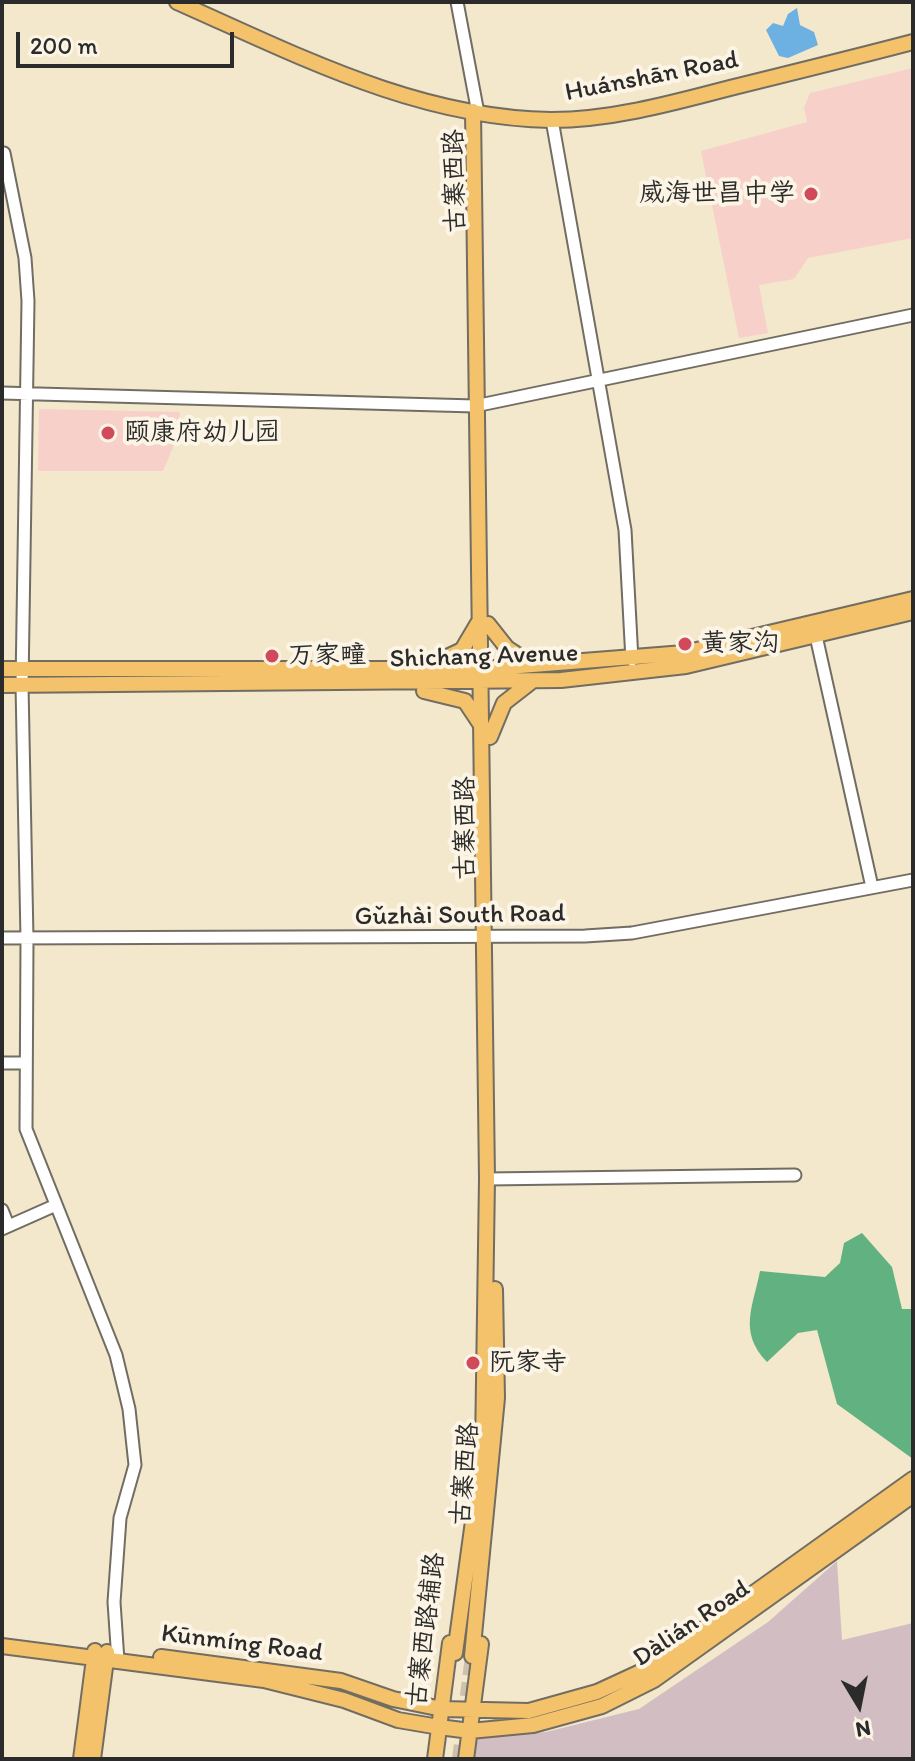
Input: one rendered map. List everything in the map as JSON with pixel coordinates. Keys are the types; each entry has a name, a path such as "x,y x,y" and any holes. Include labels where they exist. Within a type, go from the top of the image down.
{"main road":[{"name":"Huánshān Road","path":"177,2 351,79 447,108 552,120 674,102 913,42"},
{"name":"古寨西路","path":"472,1656 486,1462 484,1417 490,1179 476,112"},
{"name":"Shichang Avenue","path":"2,685 397,684 485,676 537,667 632,660 737,642 913,599"},
{"name":"Shichang Avenue","path":"2,669 415,669 531,682 686,666 913,612"},
{"path":"415,669 448,659 462,650 484,622 508,649 537,667"},
{"path":"397,684 457,697 473,711 486,732 504,703 531,682"},
{"name":"古寨西路","path":"455,1653 486,1462"},
{"path":"466,1759 496,1484 486,1462"},
{"name":"古寨西路辅路","path":"435,1759 471,1475 486,1462"},
{"name":"Dàlián Road","path":"470,1731 533,1725 654,1680 820,1556 913,1479"},
{"name":"Dàlián Road","path":"820,1556 913,1495"},
{"name":"Kūnmíng Road","path":"2,1638 264,1680 344,1700 398,1720 470,1731"},
{"name":"Kūnmíng Road","path":"2,1646 341,1681 393,1699 442,1709 473,1711"},
{"path":"81,1759 107,1656"},
{"path":"93,1759 107,1656"},
{"name":"Dàlián Road","path":"473,1711 529,1711 599,1699"}],"street":[{"name":"古寨西路","path":"450,2 476,112"},
{"name":"古寨西路","path":"457,2 476,112"},
{"path":"552,120 625,530 632,660"},
{"path":"4,153 25,258 28,301 22,669 27,939 26,1129 116,1355 129,1409 135,1465 120,1518 107,1656"},
{"path":"2,393 480,405 913,315"},
{"path":"816,636 872,887"},
{"name":"Gǔzhài South Road","path":"2,938 488,938 632,933 913,880"},
{"path":"2,1063 25,1063"},
{"path":"490,1179 795,1175"},
{"path":"2,1210 5,1227 56,1205"}],"shaded area":[{"name":"威海世昌中学","path":"913,68 913,238 808,258 794,279 759,285 768,333 739,338 701,151 807,122 804,108 810,93"},
{"name":"颐康府幼儿园","path":"39,409 180,412 176,440 163,471 38,471"},
{"path":"837,1561 842,1640 913,1623 913,1759 472,1759 475,1738 546,1732 639,1709 768,1622"}],"green space":[{"path":"862,1233 892,1267 902,1309 913,1309 913,1459 837,1404 817,1330 798,1333 767,1362 758,1351 750,1330 751,1308 760,1271 825,1277 840,1263 844,1243"}],"water":[{"path":"797,8 800,25 814,32 818,45 788,58 779,56 766,30 773,23 783,26 788,14"}],"tunnel":[{"path":"459,1759 472,1656"}],"place":[{"name":"威海世昌中学","path":"811,194"},
{"name":"颐康府幼儿园","path":"108,433"},
{"name":"黄家沟","path":"685,644"},
{"name":"万家疃","path":"272,656"},
{"name":"阮家寺","path":"473,1363"}]}
